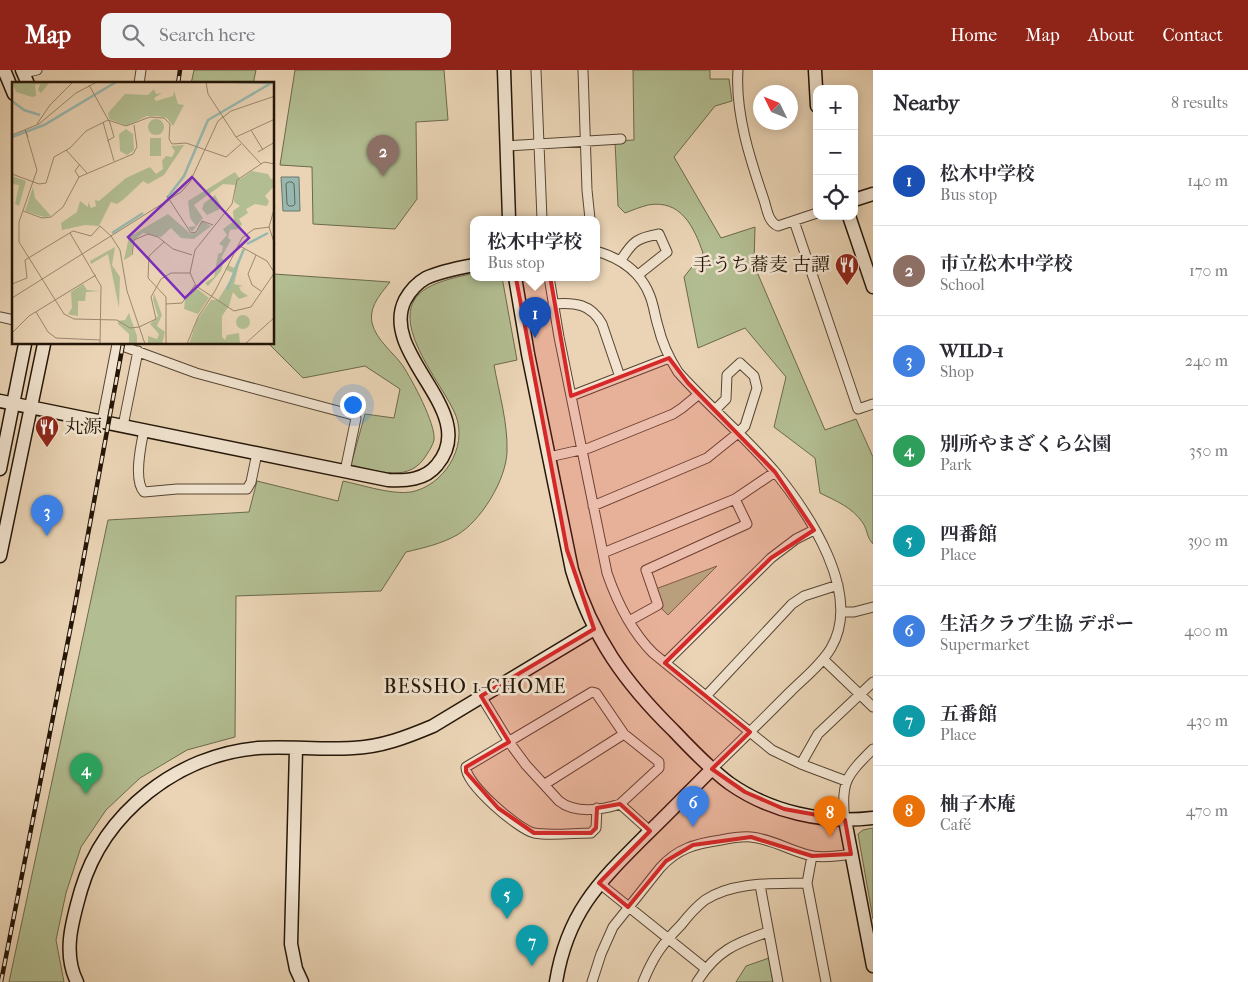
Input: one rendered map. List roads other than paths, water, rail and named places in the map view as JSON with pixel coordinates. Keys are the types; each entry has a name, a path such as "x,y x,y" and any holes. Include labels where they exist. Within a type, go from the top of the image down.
{"street":[{"path":"4,70 12,89"},
{"path":"25,76 37,70"},
{"path":"504,70 509,216"},
{"path":"536,70 542,216"},
{"path":"583,70 590,216"},
{"path":"738,70 739,97 748,145 756,177 771,221 778,226 813,214"},
{"path":"815,70 816,85"},
{"path":"506,146 621,139"},
{"path":"858,199 873,194"},
{"path":"850,220 873,287"},
{"path":"794,221 858,409 873,404"},
{"path":"621,260 636,241 643,237 659,234 667,252 638,275"},
{"path":"556,982 560,961 573,926 599,883 823,659 837,636 841,612 838,585 828,556 798,503 775,472 678,372 669,358 650,296 638,275 621,260 600,252"},
{"path":"0,401 402,481 426,475 442,459 448,446 448,434 446,421 440,406 406,343 401,326 403,305 408,295 421,281 438,274 470,266"},
{"path":"516,281 528,354 572,570 594,629 615,663 647,705 712,770 745,792 784,809 813,817 846,820 873,818"},
{"path":"550,281 602,554 612,588 629,622 642,642 665,663 772,750 846,781"},
{"path":"553,304 583,305 598,317 620,377"},
{"path":"0,469 25,345"},
{"path":"0,556 44,345"},
{"path":"102,421 117,345"},
{"path":"120,345 196,373 353,415 356,418 345,471"},
{"path":"123,426 138,351"},
{"path":"572,396 669,358"},
{"path":"593,506 707,458 738,433 745,426 757,388 754,376 740,363 727,375 726,399 715,410"},
{"path":"549,457 582,449 673,414 698,394"},
{"path":"144,430 139,462 140,486 144,492 177,489 247,489 251,482 257,453"},
{"path":"602,554 735,499 775,472"},
{"path":"629,622 658,605 646,570 747,524 735,499"},
{"path":"665,663 770,558 796,539 814,530"},
{"path":"706,696 792,604 804,596 838,585"},
{"path":"841,612 854,612 873,607"},
{"path":"77,982 71,962 69,945 74,913 90,865 99,848 121,818 160,784 185,769 222,754 256,748 355,748 385,743 433,726 594,629"},
{"path":"823,659 873,707"},
{"path":"802,764 818,734 873,682"},
{"path":"481,696 509,742 526,765 564,805 574,809 597,808 608,808 620,804 659,768 659,762 624,734 596,693 592,692 509,742 466,768 466,772 472,783 517,825 534,833 591,833 596,828 597,808"},
{"path":"545,784 624,734"},
{"path":"296,749 290,944 296,969 302,982"},
{"path":"873,749 852,770 846,781 843,803 873,966"},
{"path":"620,804 650,831"},
{"path":"592,982 600,954 613,927 666,861 682,849 693,845 738,837 751,837 812,856 830,857 852,854"},
{"path":"812,856 807,883 826,982"},
{"path":"599,883 706,969"},
{"path":"643,982 652,959 668,938 696,908 713,896 731,889 760,885 807,883"},
{"path":"760,885 778,982"},
{"path":"697,982 706,969 726,950 743,940 768,932"}],"water":[{"path":"281,177 299,177 300,211 283,211"}],"railway":[{"path":"178,82 180,70"},
{"path":"1,982 75,605 123,345"}],"place":[{"name":"市立松木中学校","path":"383,176"},
{"name":"手うち蕎麦 古譚","path":"847,286"},
{"name":"松木中学校","path":"535,338"},
{"name":"丸源","path":"47,448"},
{"name":"WILD-1","path":"47,536"},
{"name":"別所やまざくら公園","path":"86,794"},
{"name":"生活クラブ生協 デポー","path":"693,827"},
{"name":"柚子木庵","path":"830,837"},
{"name":"四番館","path":"507,919"},
{"name":"五番館","path":"532,966"}],"district":[{"name":"BESSHO 1-CHOME","path":"475,686"}]}
